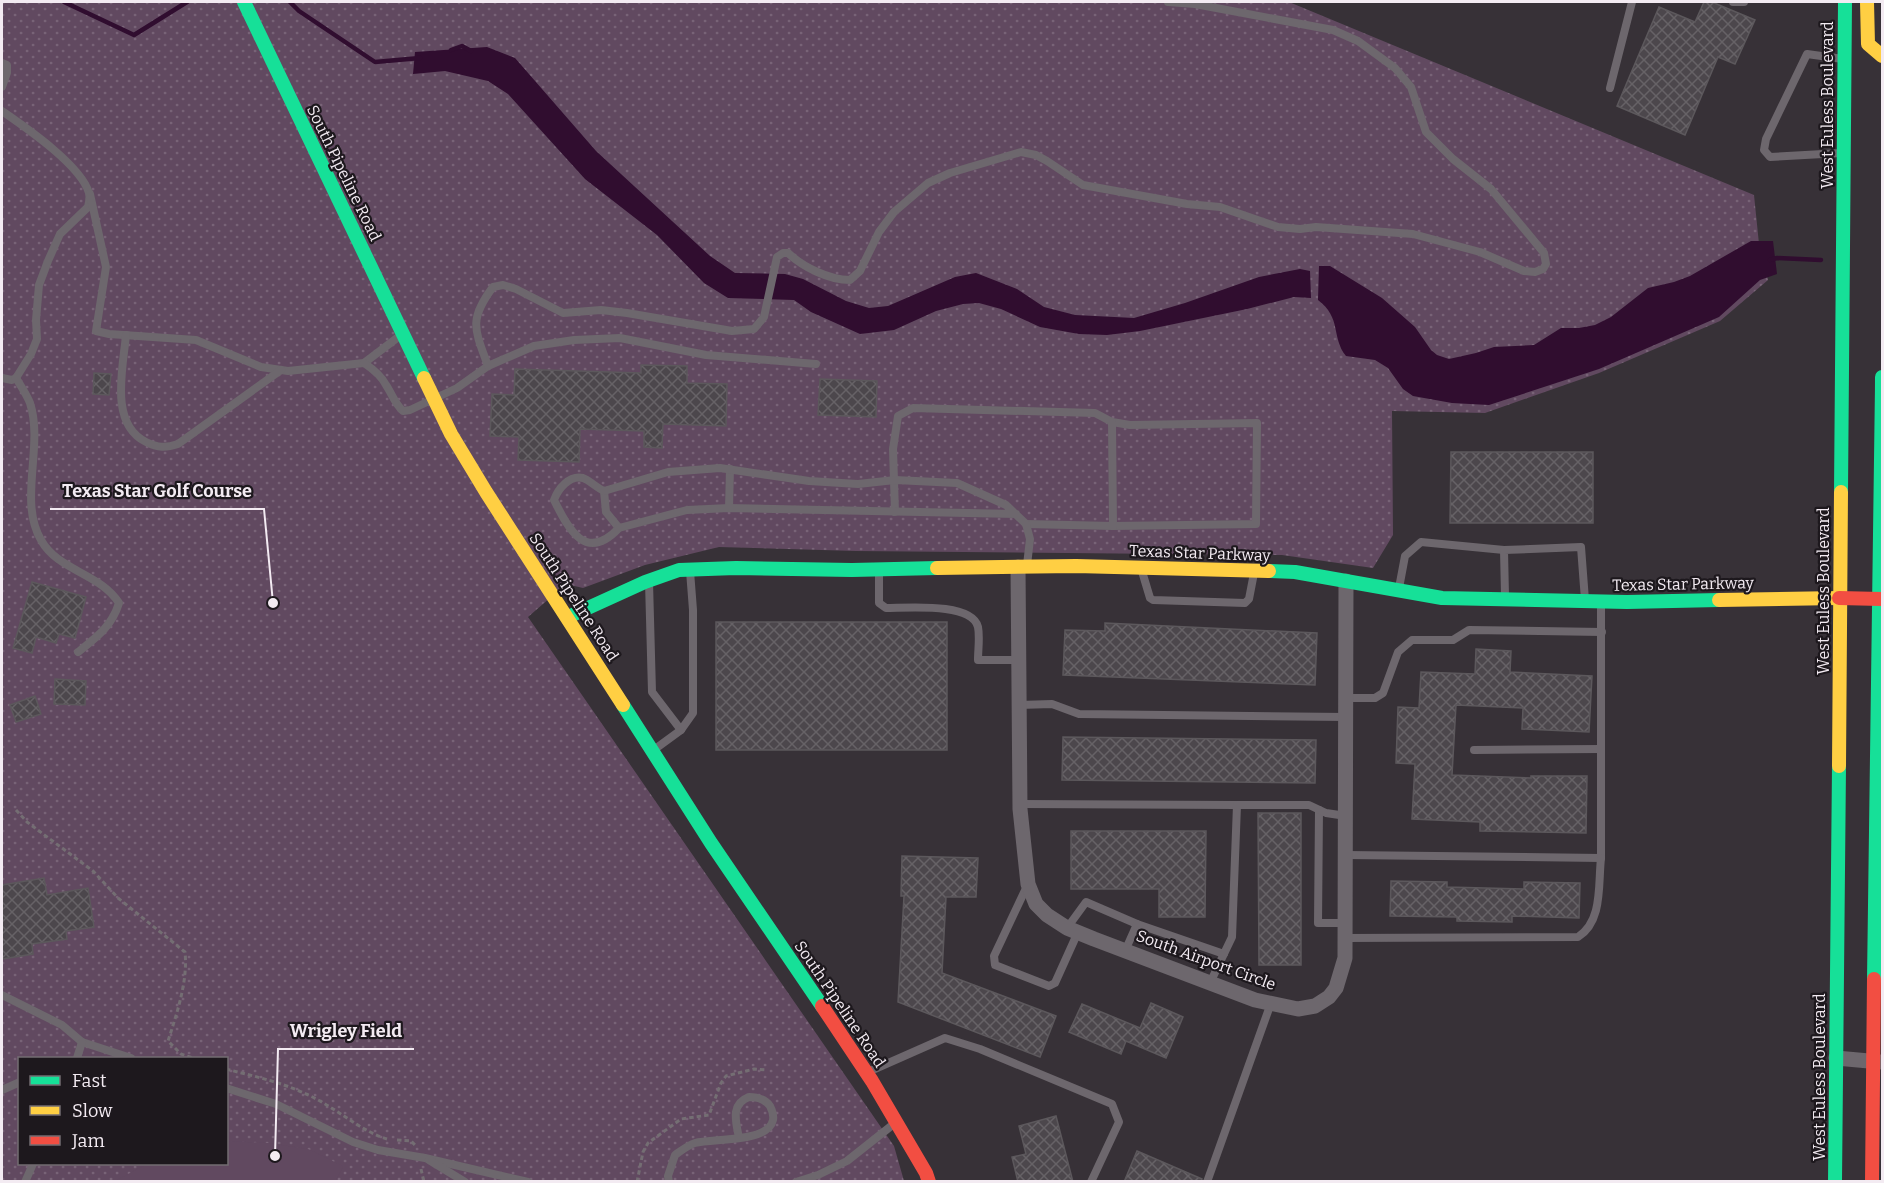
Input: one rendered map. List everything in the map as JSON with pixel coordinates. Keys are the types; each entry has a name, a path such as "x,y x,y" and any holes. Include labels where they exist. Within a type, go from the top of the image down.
{"street":[{"name":"South Pipeline Road","path":"244,2 451,434 711,843 866,1072 926,1173 929,1182"},
{"name":"West Euless Boulevard","path":"1835,1182 1845,2"},
{"path":"1868,2 1868,44 1882,56"},
{"path":"1872,1182 1878,1062 1876,759 1882,599 1882,377"},
{"name":"Texas Star Parkway","path":"567,617 679,570 736,568 1022,567 1295,572 1442,598 1505,600 1601,602 1882,599"},
{"name":"South Airport Circle","path":"1022,567 1019,660 1020,804 1028,884 1036,904 1047,915 1072,930 1255,1000 1298,1009 1315,1006 1329,997 1336,988 1345,958 1346,581"},
{"path":"1836,1058 1878,1062"}],"lane":[{"path":"488,366 475,324 483,300 493,287 503,285 516,288 563,313 601,310 732,331 753,329 764,316 777,257 783,253 788,253 831,278 850,280 860,271 879,232 894,212 928,183 950,173 1021,153 1036,155 1083,184 1187,204 1220,207 1278,227 1300,229 1316,227 1413,234 1480,252 1524,271 1535,272 1544,269 1546,264 1544,253 1491,189 1453,159 1426,132 1411,87 1395,68 1359,41 1334,30 1195,4 1168,2"},
{"path":"1610,88 1632,2"},
{"path":"1733,2 1744,2"},
{"path":"1843,153 1770,157 1764,150 1766,139 1806,54 1844,59"},
{"path":"2,63 7,65 7,73 2,87"},
{"path":"2,111 50,147 77,173 90,194 106,267 96,331 109,334 196,340 240,360 261,367 288,371 364,363 403,334"},
{"path":"2,378 12,380 16,378 38,339 36,303 39,285 60,234 88,207 90,194"},
{"path":"126,335 122,383 123,414 136,434 143,441 156,447 178,444 281,370"},
{"path":"364,363 385,382 398,407 403,411 410,410 457,388 488,366 534,346 574,340 620,338 706,356 816,364"},
{"path":"16,378 30,402 34,430 32,518 41,540 50,552 70,567 96,580 112,593 119,603 114,618 78,652"},
{"path":"895,512 893,449 898,416 913,408 1095,413 1112,422 1130,425 1257,423 1256,524 1113,526 1026,524"},
{"path":"1112,422 1113,526"},
{"path":"1016,514 729,508 687,510 619,528 600,542 590,544 580,539 565,522 554,500 558,489 573,478 584,478 604,491 668,472 720,468 809,481 858,484 895,480 957,483 1006,505 1016,514 1026,524 1030,539 1022,567"},
{"path":"729,508 730,469"},
{"path":"604,491 606,512 619,528"},
{"path":"1399,591 1405,556 1421,542 1504,550 1581,547 1586,602"},
{"path":"1504,550 1505,600"},
{"path":"1141,568 1150,598 1153,600 1245,603 1248,599 1254,571"},
{"path":"879,569 879,603 886,608 956,609 970,615 978,626 978,660 1019,660"},
{"path":"652,750 681,730 693,713 693,610 690,570"},
{"path":"649,581 652,692 681,730"},
{"path":"1319,810 1318,923 1345,930 1578,938 1586,932 1594,920 1601,858 1601,602"},
{"path":"1346,698 1375,698 1383,693 1398,652 1412,640 1453,640 1468,630 1602,632"},
{"path":"1019,705 1052,705 1079,714 1346,717"},
{"path":"1474,750 1601,749"},
{"path":"1020,804 1309,805 1326,813 1346,816"},
{"path":"1210,983 1233,937 1237,805"},
{"path":"1346,855 1601,858"},
{"path":"1028,884 994,956 995,965 1048,986 1054,983 1072,930 1086,902 1137,924 1224,954"},
{"path":"1125,951 1137,924"},
{"path":"2,995 62,1025 82,1042 125,1057"},
{"path":"1207,1182 1271,1003"},
{"path":"866,1072 945,1038 980,1049 1113,1104 1119,1122 1091,1182"},
{"path":"75,1057 82,1042"},
{"path":"2,1090 18,1083"},
{"path":"228,1089 276,1104 353,1142 378,1150 422,1157 528,1182"},
{"path":"669,1182 668,1176 675,1155 694,1143 739,1138 762,1134 771,1126 773,1114 772,1109 764,1101 749,1097 739,1102 735,1112 739,1138"},
{"path":"796,1182 847,1161 896,1122"},
{"path":"422,1157 465,1182"},
{"path":"26,1182 33,1165"}],"path":[{"path":"16,810 27,822 93,871 118,898 184,952 186,964 181,993 168,1041 181,1054 188,1057"},
{"path":"637,1182 648,1143 681,1119 709,1115 726,1076 754,1069 767,1070"},
{"path":"228,1070 307,1094 349,1117 375,1135 391,1140 411,1141 422,1157 424,1182"}],"shaded area":[{"path":"2,2 1289,2 1754,195 1759,244 1768,280 1720,321 1599,373 1485,413 1392,411 1393,535 1373,568 1282,555 856,551 719,547 645,565 583,588 566,584 528,617 894,1146 904,1181 2,1182"},
{"path":"487,47 515,58 596,151 710,256 735,273 785,274 803,279 846,301 869,308 888,306 955,277 976,273 1017,289 1044,307 1075,315 1134,318 1259,277 1300,269 1310,271 1311,298 1294,297 1140,331 1107,335 1079,334 1040,327 1001,309 979,303 963,304 936,311 894,330 860,334 811,312 794,300 728,298 704,283 657,235 585,179 508,94 488,81 445,71 413,74 415,52"},
{"path":"1751,241 1773,241 1777,274 1760,280 1719,317 1599,369 1489,405 1452,403 1413,396 1403,389 1388,368 1375,360 1346,356 1341,349 1330,314 1318,300 1319,266 1330,266 1382,298 1415,327 1431,350 1449,359 1494,347 1534,345 1561,328 1595,325 1611,317 1648,288 1690,276"},
{"path":"228,1141 268,1143 308,1149 343,1166 336,1181 115,1181 145,1165 228,1165"}],"building":[{"path":"1704,2 1712,2 1755,20 1735,64 1718,57 1685,135 1617,106 1659,7 1695,22"},
{"path":"641,365 687,366 687,383 727,384 726,426 663,424 662,448 644,447 644,431 580,429 579,462 518,460 519,437 490,436 492,394 514,395 515,369 641,373"},
{"path":"94,373 111,374 109,395 93,394"},
{"path":"820,379 877,381 876,417 818,415"},
{"path":"1451,452 1593,452 1593,523 1450,523"},
{"path":"32,582 86,597 75,638 59,634 56,643 36,637 32,653 13,648"},
{"path":"716,622 947,622 947,750 716,750"},
{"path":"1105,623 1317,633 1315,685 1063,675 1065,630 1105,631"},
{"path":"1476,649 1511,651 1510,672 1592,676 1589,732 1522,729 1523,708 1456,705 1452,775 1531,778 1531,776 1587,776 1586,833 1480,831 1480,822 1412,819 1415,764 1396,763 1398,707 1419,708 1421,672 1475,674"},
{"path":"55,679 86,681 85,705 54,704"},
{"path":"35,696 41,714 16,722 10,705"},
{"path":"1063,737 1316,740 1315,783 1062,780"},
{"path":"1258,813 1301,813 1301,965 1259,965"},
{"path":"1071,831 1206,831 1205,917 1159,917 1159,889 1071,889"},
{"path":"902,856 978,858 976,897 946,897 942,973 1056,1016 1040,1057 898,1002 904,896 901,896"},
{"path":"44,878 47,895 88,888 94,927 66,931 67,939 32,944 33,954 2,959 2,885"},
{"path":"1391,881 1447,882 1447,887 1524,889 1524,882 1580,883 1579,918 1512,916 1512,922 1457,921 1457,917 1390,916"},
{"path":"1151,1003 1183,1017 1166,1058 1126,1041 1121,1054 1069,1032 1082,1004 1140,1028"},
{"path":"1056,1116 1073,1182 1018,1182 1012,1157 1026,1154 1019,1126"},
{"path":"1137,1151 1202,1179 1201,1182 1124,1182"}],"waterway":[{"path":"64,2 134,35 187,2"},
{"path":"290,2 299,11 375,62 420,58"},
{"path":"451,50 462,46 471,51"},
{"path":"1770,260 1777,258 1821,260"}],"traffic: fast":[{"path":"244,2 424,378"},
{"path":"1841,492 1845,2"},
{"path":"1874,979 1882,377"},
{"path":"568,617 645,582 679,570 937,568"},
{"path":"1269,571 1295,572 1442,598 1627,602 1719,600"},
{"path":"623,705 711,843 822,1006"},
{"path":"1835,1182 1839,766"}],"traffic: slow":[{"path":"1867,2 1868,44 1882,56"},
{"path":"424,378 451,434 486,492 623,705"},
{"path":"1839,766 1841,492"},
{"path":"937,568 1076,566 1269,571"},
{"path":"1719,600 1839,598"}],"traffic: jam":[{"path":"1839,598 1881,599"},
{"path":"1872,1182 1874,979"},
{"path":"822,1006 872,1081 926,1173 929,1182"}],"place":[{"name":"Texas Star Golf Course","path":"273,603"},
{"name":"Wrigley Field","path":"275,1156"}]}
